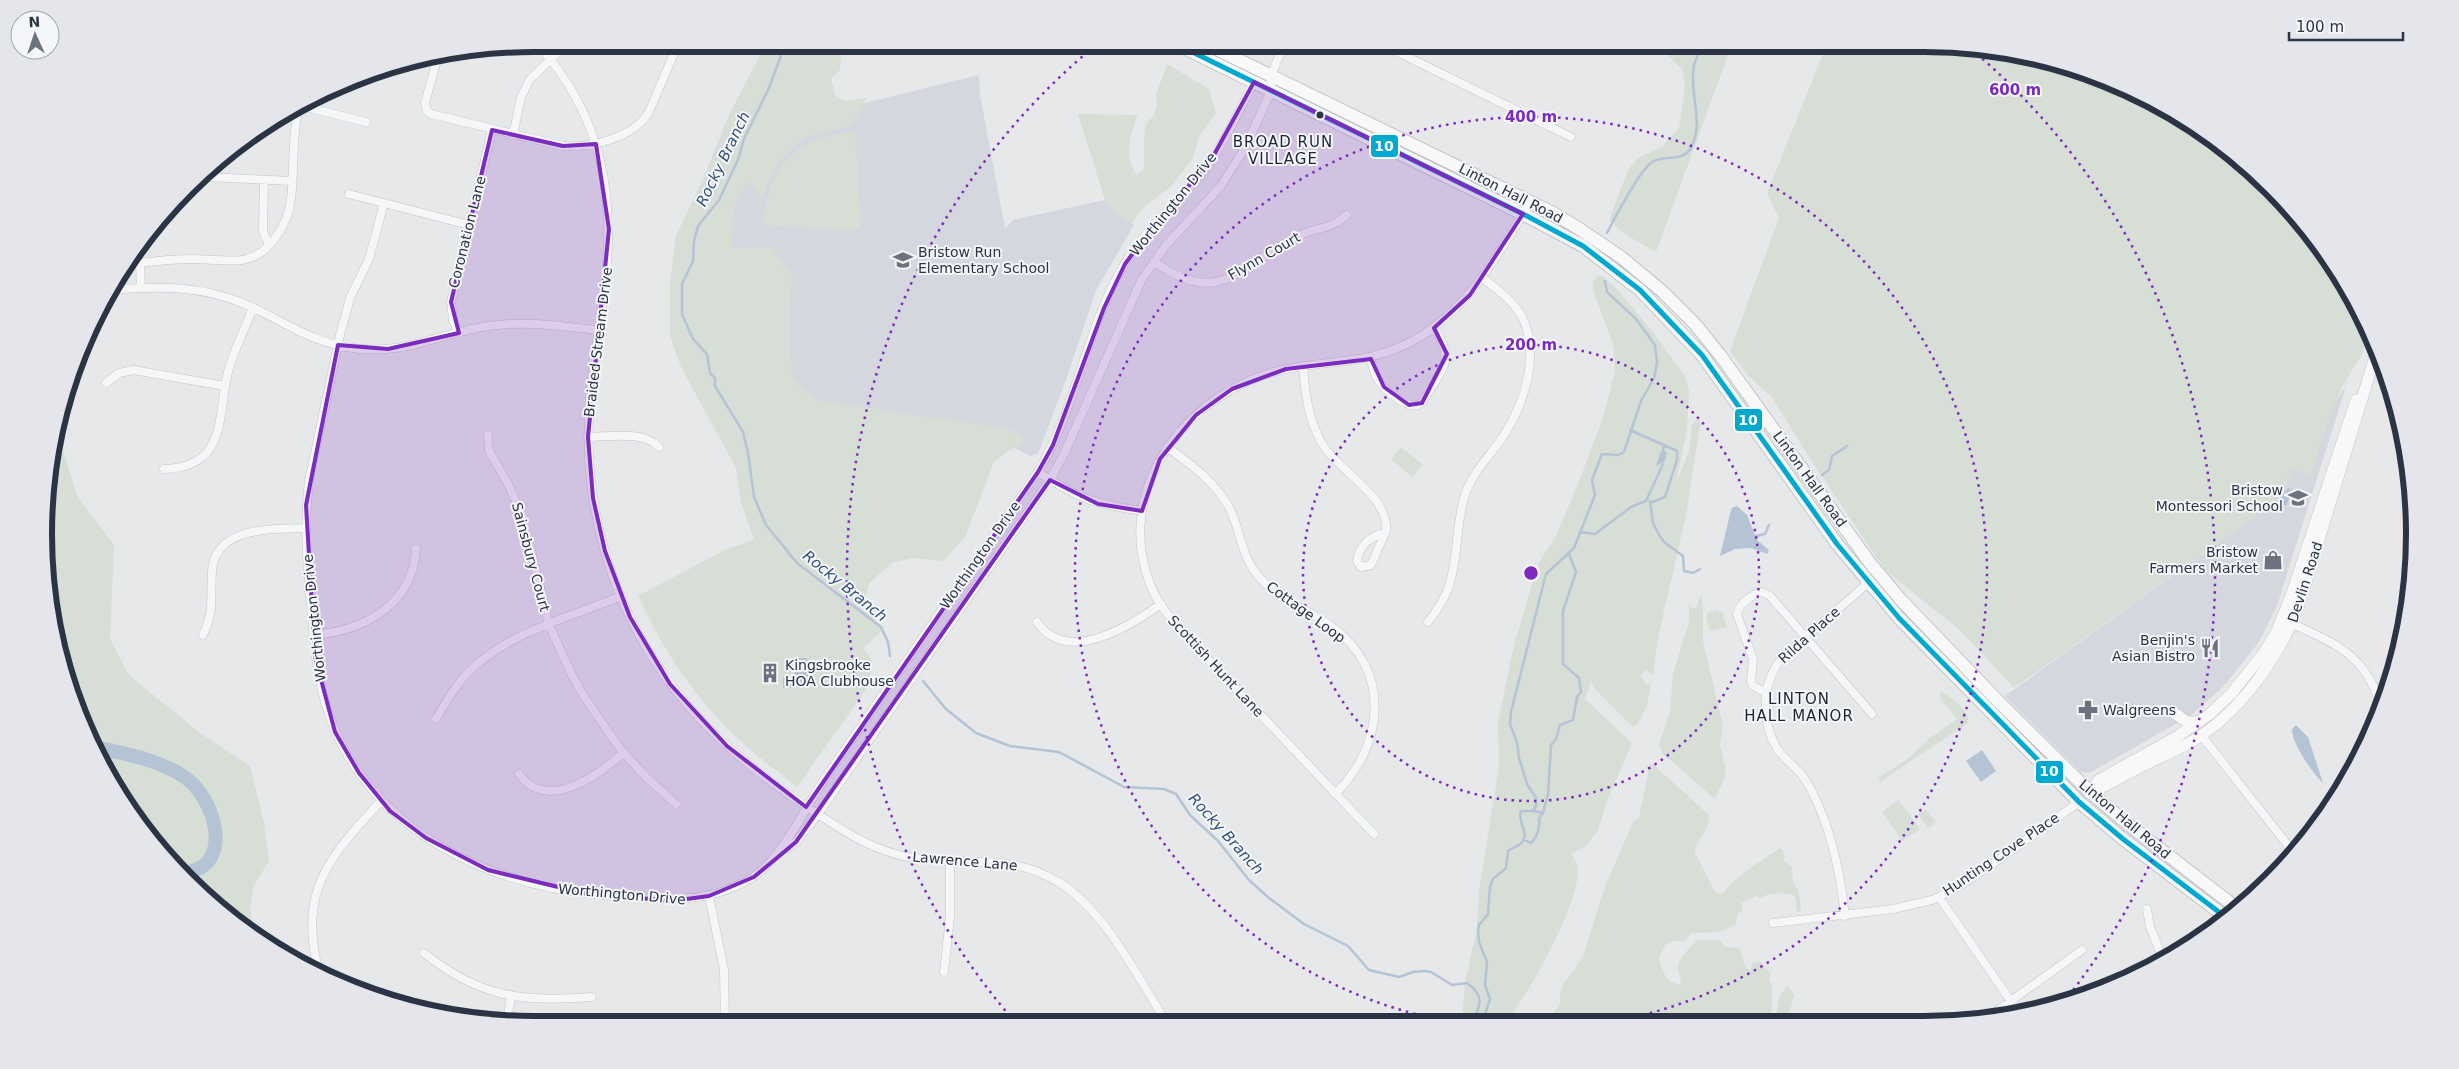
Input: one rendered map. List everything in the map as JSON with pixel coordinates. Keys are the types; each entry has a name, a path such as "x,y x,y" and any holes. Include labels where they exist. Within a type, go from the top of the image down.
{"main road":[{"name":"Linton Hall Road","path":"1192,52 1523,214 1582,246 1658,306 1702,354 1832,536 1868,583 1899,618 2079,802 2123,839 2222,914"},
{"name":"Linton Hall Road","path":"1222,52 1553,212 1621,256 1695,324 1720,355 1870,563 1901,600 1997,700 2090,792 2129,825 2233,905"},
{"name":"Devlin Road","path":"2090,792 2107,786 2201,735 2227,713 2252,686 2274,656 2287,622 2349,418 2374,360"},
{"name":"Devlin Road","path":"2079,802 2099,780 2171,741 2200,722 2232,693 2287,622"},
{"path":"2171,741 2176,728 2173,712 2188,722 2200,722"}],"street":[{"name":"Braided Stream Drive","path":"544,52 578,98 596,144 606,185 609,229 599,330 590,391 588,437 593,498 598,524 621,596 655,663 704,724 744,762 818,814"},
{"path":"513,135 525,86 537,70 558,52"},
{"path":"436,63 425,103 427,111 431,114 513,135 575,147 596,144 636,127 643,122 675,52"},
{"path":"1254,82 1271,76 1281,52"},
{"path":"1397,52 1572,137"},
{"name":"Worthington Drive","path":"778,852 796,842 818,814 1050,480 1064,454 1132,299 1154,262 1180,229 1221,186 1246,146 1271,91 1271,76"},
{"name":"Worthington Drive","path":"384,203 369,259 350,298 309,481 305,528 313,635 319,680 332,725 354,765 381,801 406,824 444,849 466,860 510,877 583,893 672,901 709,896 728,890 754,877 764,869 778,852 806,807 1038,472 1053,445 1104,308 1125,264 1153,226 1210,162 1254,82"},
{"path":"310,108 366,122"},
{"path":"140,288 140,262 181,259 244,260 260,253 269,245 283,225 288,213 292,181 293,139 297,115"},
{"name":"Coronation Lane","path":"459,333 453,320 451,302 492,130"},
{"path":"212,177 292,181"},
{"path":"264,180 263,231 269,245"},
{"path":"349,194 469,225"},
{"name":"Scottish Hunt Lane","path":"1374,834 1186,636 1160,604 1144,560 1141,527 1142,511 1149,482 1167,448 1196,415 1226,393 1267,374 1303,366 1370,358 1396,349 1434,328 1460,306 1483,278 1530,202"},
{"name":"Flynn Court","path":"1154,262 1180,279 1194,282 1217,282 1237,274 1298,236 1336,225 1346,215"},
{"path":"1428,622 1442,601 1450,582 1462,508 1468,488 1474,476 1506,433 1527,378 1530,350 1526,326 1512,303 1483,278"},
{"path":"119,289 183,288 204,291 254,308 298,332 338,345 370,350 420,344 480,327 512,324 599,330"},
{"path":"164,470 185,466 196,461 210,448 220,427 225,386 232,359 254,308"},
{"path":"1370,358 1375,375 1384,387 1408,405 1418,405 1423,401 1446,361 1446,348 1434,328"},
{"path":"1303,366 1305,395 1320,440 1338,466 1382,508 1386,523 1385,534 1370,565 1361,567 1357,560 1360,549 1371,538 1385,534"},
{"path":"106,383 119,372 133,370 225,386"},
{"name":"Sainsbury Court","path":"488,435 489,451 508,484 522,517 549,625 585,698 623,753 676,804"},
{"path":"588,437 640,436 654,441 660,447"},
{"name":"Cottage Loop","path":"1167,448 1207,478 1225,501 1236,524 1245,556 1258,577 1280,596 1319,618 1341,634 1365,664 1375,702 1373,730 1362,760 1354,773 1335,794"},
{"path":"1038,472 1084,500 1104,506 1142,511"},
{"path":"203,635 212,616 213,563 222,547 250,532 305,528"},
{"path":"313,635 352,628 367,623 386,610 397,598 409,579 416,549"},
{"name":"Rilda Place","path":"1845,916 1838,865 1826,824 1808,784 1784,757 1774,742 1766,714 1765,692 1774,668 1805,637 1868,583"},
{"path":"1765,692 1753,686 1751,682 1753,659 1738,618 1740,606 1757,593 1766,593 1872,714"},
{"path":"436,719 458,684 480,661 507,644 621,596"},
{"path":"1037,622 1042,630 1055,638 1094,640 1124,628 1160,604"},
{"path":"2287,622 2331,642 2354,657 2370,680 2377,699"},
{"path":"2201,735 2290,848"},
{"path":"519,774 524,781 536,788 544,790 569,788 582,784 595,776 623,753"},
{"path":"318,965 313,926 314,909 320,881 330,860 344,841 381,801"},
{"name":"Hunting Cove Place","path":"1773,924 1893,910 1939,896 1994,863 2079,802"},
{"name":"Lawrence Lane","path":"818,814 853,838 879,849 913,858 991,861 1019,865 1049,876 1076,894 1099,917 1163,1016"},
{"path":"944,972 950,917 950,860"},
{"path":"709,896 724,970 725,1016"},
{"path":"1939,896 2015,1008"},
{"path":"2147,909 2150,927 2161,955"},
{"path":"1997,1010 2082,950"},
{"path":"424,952 446,970 466,982 511,995 554,999 592,997"},
{"path":"508,1015 511,995"}],"highlighted area":[{"path":"1254,82 1523,214 1470,295 1434,328 1447,354 1422,403 1409,405 1384,387 1371,359 1286,369 1232,389 1196,415 1160,459 1142,511 1098,504 1050,480 796,842 754,877 709,896 672,901 583,893 488,870 426,838 390,811 359,773 335,732 315,657 306,505 338,345 388,349 459,333 451,302 492,130 563,146 596,144 609,229 588,437 593,498 605,551 630,617 670,684 727,746 806,807 1038,472 1053,445 1104,308 1125,264 1153,226 1210,162"}],"shaded area":[{"path":"762,52 841,52 840,70 831,78 835,95 845,101 866,98 859,114 850,126 812,135 794,146 774,171 762,200 749,180 734,207 731,248 772,248 792,276 789,329 792,376 805,391 821,401 1007,428 1025,438 1020,446 1008,451 994,462 965,537 943,561 914,558 893,562 869,583 865,603 882,631 863,648 872,661 870,684 797,787 750,750 727,728 696,693 659,637 638,596 727,549 754,540 741,502 736,468 681,367 670,335 670,282 676,236 703,179 729,115"},
{"path":"1510,52 1520,52 1518,56"},
{"path":"1668,52 1729,52 1656,252 1626,235 1609,220 1628,170 1638,158 1663,146 1679,128 1685,87 1682,69 1668,56"},
{"path":"1824,52 1924,52 1956,54 2019,62 2049,69 2109,89 2138,102 2192,134 2242,172 2287,217 2307,241 2342,294 2366,341 2360,358 2339,394 2311,475 2287,469 2253,518 2014,688 1960,630 1885,570 1809,457 1771,396 1749,377 1730,351 1779,218 1767,193"},
{"path":"1167,64 1209,89 1216,113 1199,136 1193,158 1173,184 1142,209 1131,223 1116,213 1105,200 1078,114 1138,115 1129,145 1130,161 1137,175 1144,169 1146,123 1154,116 1157,106 1156,95"},
{"name":"Bristow Run Elementary School","path":"979,75 980,95 1005,229 1013,220 1105,200 1116,213 1134,225 1096,290 1068,374 1038,454 1030,456 1005,442 826,432 698,230 735,156 816,115"},
{"path":"855,131 861,226 853,231 763,225 770,188 789,157 799,149 815,141"},
{"path":"1597,276 1602,276 1615,287 1653,332 1684,375 1689,390 1687,429 1676,483 1689,452 1692,425 1696,420 1699,420 1701,423 1688,506 1662,622 1653,676 1646,669 1641,675 1646,684 1651,685 1647,705 1638,724 1633,727 1596,690 1591,681 1585,699 1632,743 1607,801 1598,830 1587,845 1571,854 1578,868 1576,884 1562,925 1539,971 1510,1016 1463,1016 1465,982 1477,929 1479,890 1499,767 1498,722 1514,646 1534,577 1541,559 1556,536 1578,484 1603,418 1615,372 1614,348 1593,289 1593,282"},
{"path":"2346,386 2277,606 2259,642 2223,687 2190,716 2089,773 2081,772 2005,696 2253,518"},
{"path":"61,444 77,496 114,545 110,639 129,675 199,732 250,766 264,823 269,861 254,885 250,908 253,925 217,897 172,852 152,828 117,776 89,719 69,659 57,597 52,534"},
{"path":"1401,447 1423,465 1412,477 1391,459"},
{"path":"2286,473 2293,475 2275,504 2265,502"},
{"path":"1701,595 1703,605 1703,642 1723,726 1720,745 1726,768 1724,779 1715,799 1663,754 1659,744 1670,713 1673,674 1689,622 1689,604 1692,608 1696,608"},
{"path":"1716,610 1723,613 1727,627 1710,631 1706,617 1708,612"},
{"path":"1940,691 1962,708 1969,722 1880,782 1878,778 1909,758 1930,738 1957,719 1941,699"},
{"path":"1650,764 1654,765 1709,815 1708,825 1695,853 1715,892 1723,894 1740,876 1780,848 1783,850 1784,861 1792,867 1793,883 1799,891 1801,911 1797,912 1795,896 1777,893 1760,898 1756,896 1742,903 1742,911 1738,913 1736,924 1720,932 1691,933 1685,941 1673,941 1665,945 1659,958 1661,967 1668,979 1680,985 1679,962 1697,940 1719,940 1726,947 1739,948 1746,968 1750,970 1753,963 1760,961 1770,973 1769,981 1772,984 1770,1016 1552,1016 1560,1004 1560,993 1565,981 1584,954 1604,889 1633,822 1639,817"},
{"path":"1899,800 1920,829 1902,841 1882,812"},
{"path":"1926,809 1936,822 1928,828 1918,814"},
{"path":"1787,985 1794,995 1787,1016 1776,1016 1779,998"}],"water":[{"path":"1663,450 1667,453 1665,461 1656,466 1660,453"},
{"path":"2288,488 2293,490 2286,506 2280,504 2279,500"},
{"path":"1737,506 1747,515 1757,540 1769,550 1767,554 1751,548 1735,549 1720,556 1732,508"},
{"path":"794,658 807,658 808,687 783,688 783,678 795,677"},
{"path":"2296,725 2308,737 2323,783 2314,773 2295,742 2292,729"},
{"path":"1982,750 1996,771 1981,782 1966,761"}],"waterway":[{"name":"Rocky Branch","path":"782,52 769,88 744,139 738,160 719,200 698,226 694,241 693,261 682,284 682,314 693,339 707,354 710,373 715,378 715,386 743,432 754,497 766,525 797,563 881,627 888,642 890,656"},
{"path":"1607,233 1628,195 1647,167 1657,160 1682,156 1690,149 1697,129 1693,76 1694,65 1699,52"},
{"path":"1478,1016 1485,1014 1490,999 1485,985 1487,962 1479,942 1479,925 1488,914 1490,887 1493,879 1506,868 1508,851 1519,845 1525,837 1520,815 1521,811 1533,811 1536,806 1536,798 1527,784 1519,758 1517,742 1510,724 1511,712 1546,574 1574,548 1595,495 1592,480 1602,454 1618,455 1624,452 1641,401 1654,378 1657,363 1655,345 1636,319 1607,292 1605,281"},
{"path":"1630,430 1677,451 1677,460 1665,497 1650,503"},
{"path":"1663,450 1664,445"},
{"path":"1822,475 1829,470 1832,456 1847,446"},
{"path":"1580,532 1595,534 1631,507 1646,501 1663,464"},
{"path":"1650,501 1653,523 1664,542 1683,556 1684,571 1693,573 1700,569"},
{"path":"1756,536 1765,534 1769,525"},
{"path":"1533,811 1543,813 1548,794 1551,745 1556,739 1560,725 1573,720 1577,697 1581,692 1579,678 1563,664 1563,611 1576,572 1569,554"},
{"name":"Rocky Branch","path":"923,681 946,709 976,733 1010,746 1059,752 1124,787 1164,789 1176,794 1190,815 1218,841 1249,880 1269,898 1304,924 1348,946 1369,970 1399,977 1413,972 1424,971 1431,972 1452,985 1467,983 1477,992 1479,997 1480,1001 1476,1016"},
{"path":"102,749 140,758 173,770 194,786 204,799 211,814 215,830 215,846 210,859 199,869 190,871"},
{"path":"1524,840 1531,843 1538,831 1539,818 1543,813"}],"transit line":[{"name":"10","path":"1192,52 1523,214 1583,246 1640,290 1702,355 1837,544 1899,618 2079,802 2123,839 2222,914"}],"place":[{"name":"Bristow Run Elementary School","path":"903,260"},
{"name":"Bristow Montessori School","path":"2298,498"},
{"name":"Bristow Farmers Market","path":"2273,560"},
{"name":"Benjin's Asian Bistro","path":"2210,648"},
{"name":"Kingsbrooke HOA Clubhouse","path":"770,673"},
{"name":"Walgreens","path":"2088,710"}],"district":[{"name":"BROAD RUN VILLAGE","path":"1283,150"},
{"name":"LINTON HALL MANOR","path":"1799,708"}]}
